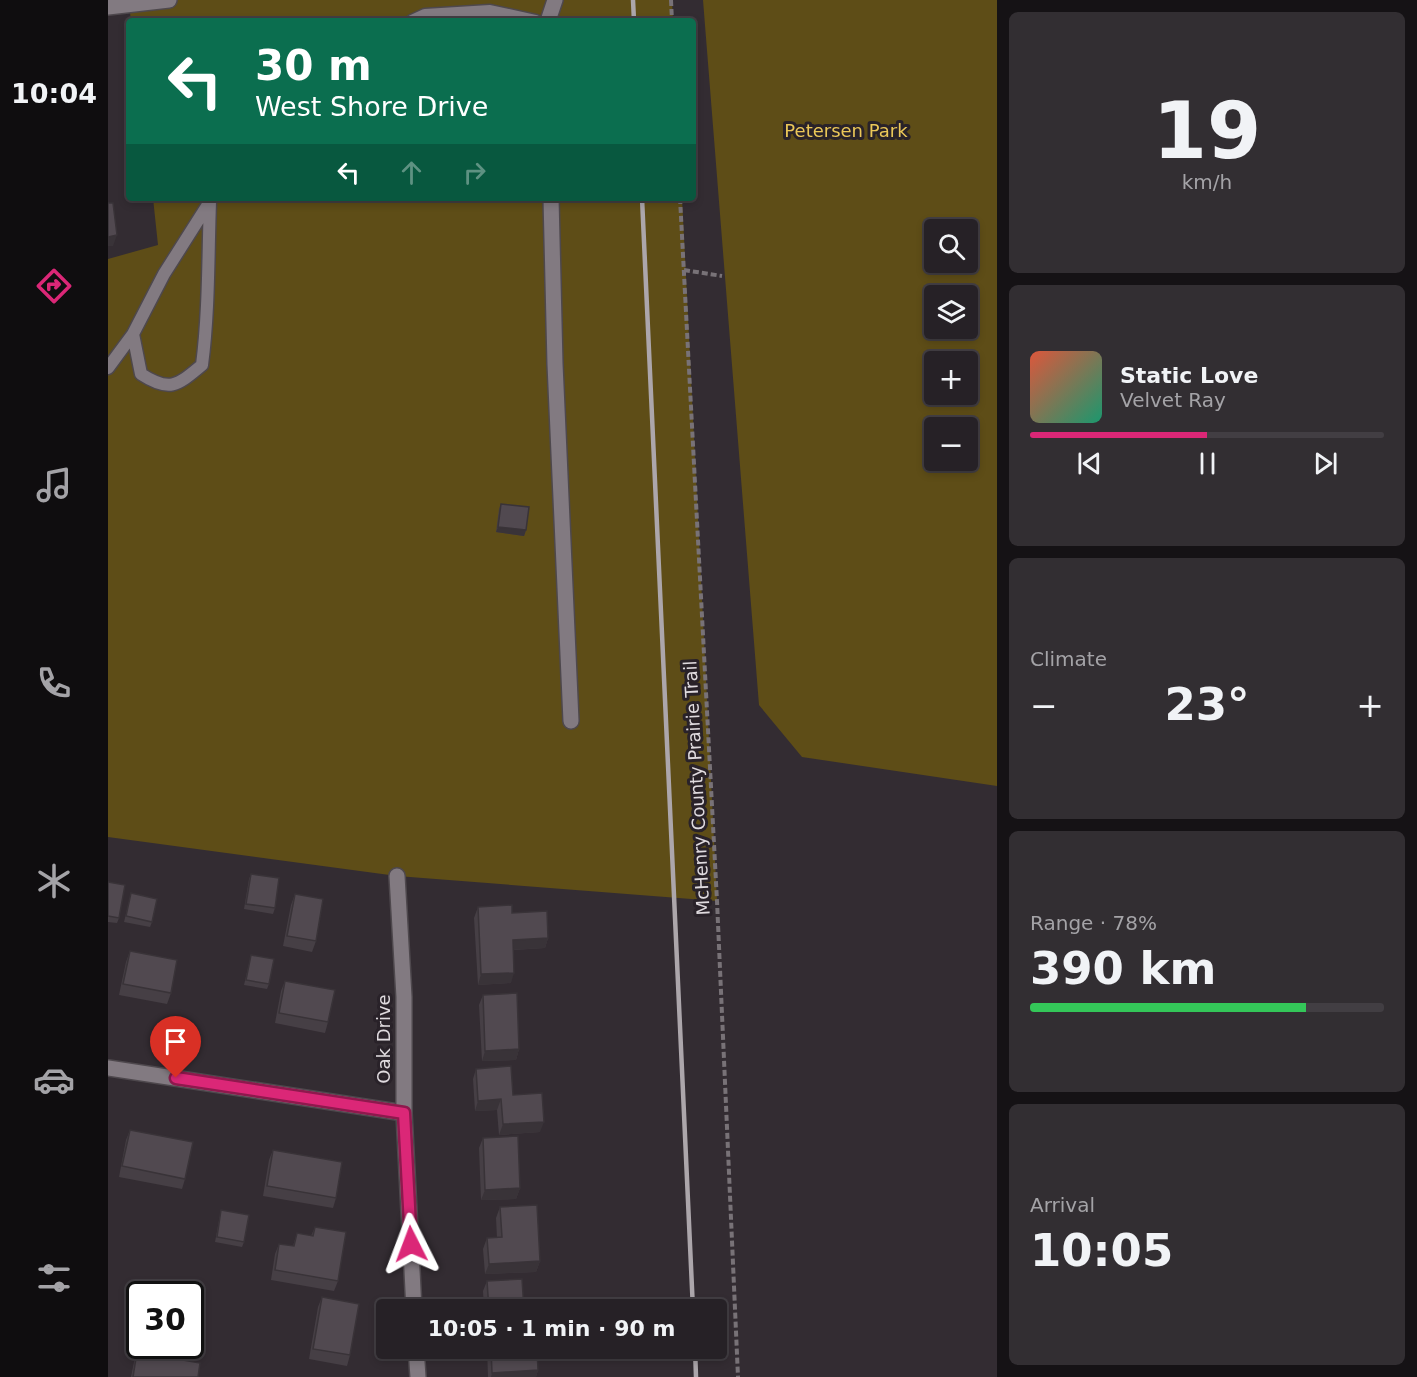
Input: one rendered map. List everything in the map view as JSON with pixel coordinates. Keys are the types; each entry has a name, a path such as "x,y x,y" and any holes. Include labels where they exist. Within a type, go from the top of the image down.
{"street":[{"path":"108,7 169,0"},
{"path":"549,18 555,0"},
{"path":"551,201 571,721"},
{"name":"Oak Drive","path":"397,876 404,997 404,1113 413,1299"},
{"path":"108,1068 404,1113"},
{"path":"417,1359 418,1377"}],"lane":[{"path":"418,18 425,15 490,11 522,18"},
{"path":"108,368 133,334 164,274 211,201"},
{"path":"133,334 141,374 157,385 179,384 202,365 208,320 212,201"}],"path":[{"path":"671,0 672,18"},
{"name":"McHenry County Prairie Trail","path":"680,201 717,913 738,1377"},
{"path":"684,270 722,276"}],"green space":[{"path":"169,0 672,0 673,18 131,18 129,4"},
{"name":"Petersen Park","path":"703,0 997,0 997,786 802,757 759,705"},
{"path":"153,201 682,201 717,901 397,876 108,837 108,259 158,245"}],"building":[{"path":"108,203 113,203 117,235 108,237"},
{"path":"501,504 529,507 526,530 498,527"},
{"path":"251,874 279,878 275,908 246,904"},
{"path":"108,882 125,885 119,918 108,916"},
{"path":"131,893 157,899 152,922 126,916"},
{"path":"295,894 323,899 316,941 287,936"},
{"path":"512,905 512,913 547,911 548,938 513,940 514,973 481,974 478,907"},
{"path":"130,951 177,960 171,993 123,984"},
{"path":"251,955 274,959 269,984 246,980"},
{"path":"285,981 335,990 328,1022 279,1013"},
{"path":"517,993 519,1049 485,1051 483,995"},
{"path":"511,1066 513,1095 542,1093 544,1122 503,1124 501,1099 478,1101 476,1069"},
{"path":"130,1130 193,1142 185,1179 122,1166"},
{"path":"518,1136 520,1188 485,1190 483,1138"},
{"path":"273,1150 342,1162 336,1198 267,1186"},
{"path":"537,1205 540,1261 489,1264 487,1238 502,1237 500,1207"},
{"path":"221,1210 249,1215 244,1242 217,1237"},
{"path":"315,1227 346,1232 338,1281 275,1270 279,1244 294,1246 297,1233 313,1236"},
{"path":"522,1279 523,1299 488,1299 487,1281"},
{"path":"322,1297 359,1304 350,1355 313,1349"},
{"path":"136,1359 177,1359 200,1363 198,1377 133,1377"},
{"path":"491,1359 538,1359 538,1370 492,1373"}],"railway":[{"path":"633,0 634,18"},
{"path":"642,201 692,1299"},
{"path":"695,1359 696,1377"}],"route":[{"path":"176,1078 404,1113 411,1244"}]}
